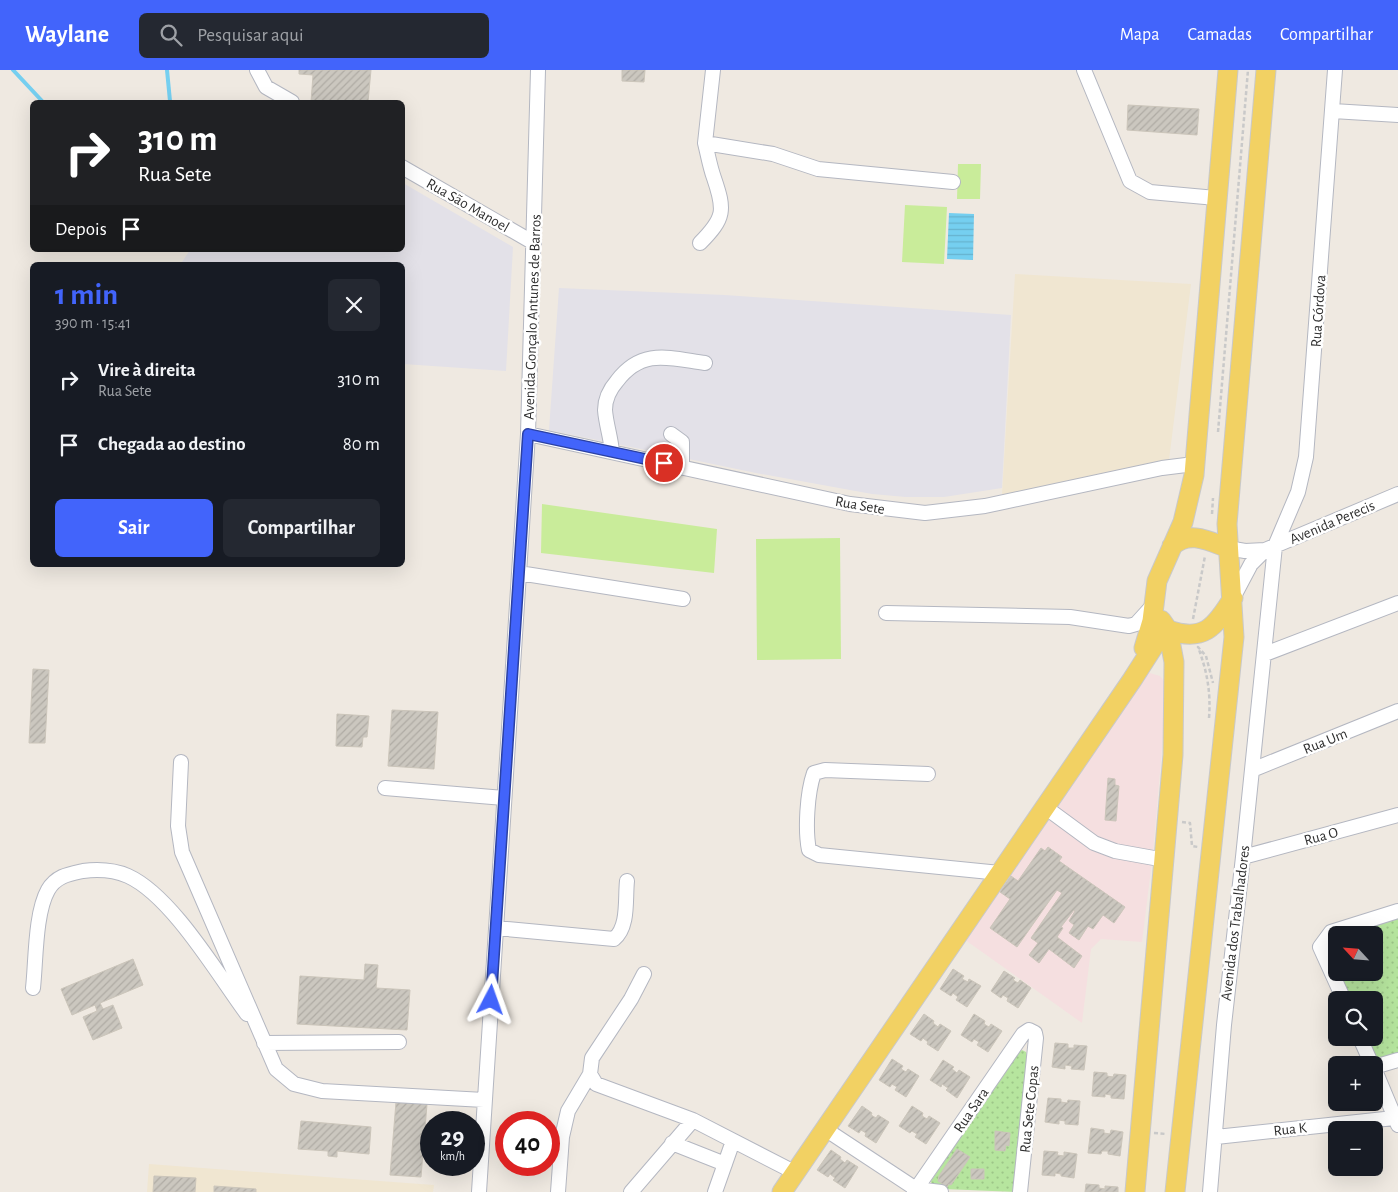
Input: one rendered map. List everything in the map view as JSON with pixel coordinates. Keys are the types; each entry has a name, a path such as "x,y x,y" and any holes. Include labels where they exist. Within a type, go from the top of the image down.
{"main road":[{"path":"1132,680 1150,631 1157,581 1185,515 1194,464 1228,70"},
{"path":"1175,1192 1234,637 1227,524 1266,70"},
{"path":"1172,546 1177,541 1189,537 1208,540 1228,548"},
{"path":"1167,628 1194,641 1210,628 1233,598"},
{"path":"1135,1192 1173,754 1174,662 1167,628 1155,603"},
{"path":"782,1192 1167,628"}],"street":[{"path":"257,70 266,87 289,100"},
{"name":"Avenida Gonçalo Antunes de Barros","path":"479,1192 528,434 538,70"},
{"path":"700,243 717,223 721,213 720,191 714,178 705,144 712,70"},
{"path":"1084,70 1130,181 1150,192 1216,198"},
{"name":"Rua Córdova","path":"1270,548 1298,492 1306,457 1335,70"},
{"path":"1333,111 1398,115"},
{"path":"705,144 773,154 818,169 953,182"},
{"name":"Rua São Manoel","path":"405,169 534,243"},
{"path":"612,452 605,409 612,387 625,371 645,358 658,356 706,363"},
{"name":"Rua Sete","path":"528,434 850,504 925,513 986,506 1162,468 1194,464"},
{"path":"670,434 678,438 683,447 682,467"},
{"path":"1392,497 1398,485"},
{"name":"Avenida Perecis","path":"1228,548 1245,551 1270,548 1392,497"},
{"name":"Avenida Perecis","path":"1233,598 1251,564 1270,548"},
{"name":"Avenida dos Trabalhadores","path":"1210,1192 1224,1024 1244,857 1264,654 1270,548"},
{"path":"519,573 683,599"},
{"path":"886,613 1070,617 1129,626 1136,624 1155,603"},
{"path":"1264,654 1398,603"},
{"name":"Rua Um","path":"1252,770 1398,712"},
{"path":"181,762 178,826 182,852 276,1069 294,1084 322,1092 484,1100"},
{"path":"928,774 825,770 814,773 811,783 807,840 809,850 819,854 1000,873"},
{"path":"386,788 504,798"},
{"path":"1045,807 1094,843 1115,851 1165,860"},
{"name":"Rua O","path":"1244,857 1398,815"},
{"path":"33,988 41,912 48,890 63,875 93,870 109,870 129,876 146,888 172,912 263,1039"},
{"path":"496,928 614,939 620,934 623,926 627,881"},
{"path":"1340,991 1320,947 1331,932 1398,911"},
{"path":"558,1192 562,1137 568,1110 590,1074 592,1058 631,999 644,974"},
{"name":"Rua Sara","path":"915,1191 1022,1034 1029,1030"},
{"name":"Rua Sete Copas","path":"1020,1192 1036,1038 1034,1033 1029,1030"},
{"path":"263,1039 399,1042"},
{"path":"1383,1064 1398,1060"},
{"path":"590,1074 596,1084 606,1089 693,1120 796,1173"},
{"path":"1383,1091 1396,1122"},
{"path":"631,1192 693,1120"},
{"name":"Rua K","path":"1216,1137 1396,1122"},
{"path":"825,1129 915,1191 941,1192"},
{"path":"715,1192 733,1141"},
{"path":"672,1143 725,1164"}],"path":[{"path":"1194,641 1208,540"},
{"path":"1156,1133 1172,1134"}],"shaded area":[{"path":"405,184 513,247 506,371 405,364 405,262 182,262 189,252 405,252"},
{"path":"1015,274 1191,284 1169,460 1002,495"},
{"path":"559,288 725,295 1011,315 1002,488 944,497 906,497 872,494 756,473 549,430"},
{"path":"1143,671 1160,676 1167,690 1153,853 1142,942 1101,939 1091,949 1082,1023 961,937"},
{"path":"149,1164 434,1185 433,1192 147,1192"}],"green space":[{"path":"958,164 981,164 980,199 957,199"},
{"path":"905,205 947,207 944,264 902,262"},
{"path":"542,504 717,529 714,573 541,553"},
{"path":"840,538 841,659 757,660 756,539"},
{"path":"1398,917 1398,1057 1383,1060 1383,1056 1373,1056 1369,1046 1383,1046 1383,991 1344,991 1340,981 1383,981 1383,926 1370,926"},
{"path":"1022,1050 1026,1052 1027,1056 1017,1192 943,1189 932,1186 931,1181 1018,1052"}],"water":[{"path":"949,213 974,214 973,260 947,259"}],"building":[{"path":"299,70 371,70 368,100 311,100 313,75 299,74"},
{"path":"622,70 645,70 644,82 622,81"},
{"path":"1128,105 1199,109 1197,135 1127,130"},
{"path":"33,669 49,670 45,743 29,743"},
{"path":"392,710 438,712 434,769 388,766"},
{"path":"337,714 369,716 367,737 363,737 362,747 336,746"},
{"path":"1108,778 1115,779 1115,785 1119,786 1116,821 1105,820"},
{"path":"1048,847 1062,857 1059,861 1125,907 1114,923 1103,915 1093,929 1088,926 1079,940 1069,933 1074,925 1069,921 1074,910 1061,927 1063,928 1057,937 1082,956 1074,968 1049,949 1039,963 1029,955 1038,943 1031,938 1062,893 1057,890 1017,947 990,928 1010,899 1000,892 1011,876 1018,881 1041,848 1045,851"},
{"path":"133,959 143,985 100,1003 103,1009 113,1005 122,1028 93,1040 83,1017 97,1011 95,1005 72,1015 61,989"},
{"path":"365,964 378,965 376,988 410,990 407,1030 297,1024 300,976 364,980"},
{"path":"953,969 964,976 962,979 968,982 969,979 981,986 967,1007 956,1000 958,997 953,993 951,996 940,989"},
{"path":"1004,971 1015,978 1013,980 1018,983 1020,980 1031,988 1018,1008 1007,1001 1008,998 1003,995 1001,998 991,991"},
{"path":"924,1014 934,1021 933,1023 938,1027 940,1024 951,1031 938,1051 927,1044 928,1042 923,1038 921,1041 910,1034"},
{"path":"974,1014 985,1021 984,1024 989,1027 991,1024 1002,1031 988,1052 977,1045 979,1042 974,1039 972,1042 961,1035"},
{"path":"1055,1043 1068,1044 1068,1048 1074,1048 1074,1045 1087,1046 1084,1070 1071,1069 1072,1066 1065,1065 1065,1069 1052,1067"},
{"path":"892,1059 903,1066 901,1069 906,1072 908,1069 919,1076 906,1097 895,1090 897,1087 892,1084 890,1087 879,1080"},
{"path":"943,1060 954,1067 952,1069 957,1073 959,1070 970,1077 957,1098 946,1090 948,1088 942,1084 941,1087 930,1080"},
{"path":"1094,1072 1107,1073 1107,1076 1113,1077 1114,1074 1126,1075 1124,1099 1111,1098 1111,1095 1105,1094 1105,1097 1092,1096"},
{"path":"397,1090 428,1092 426,1111 420,1111 421,1177 390,1175"},
{"path":"1048,1098 1061,1099 1061,1102 1067,1103 1068,1100 1080,1101 1078,1125 1065,1124 1065,1121 1059,1120 1059,1124 1045,1122"},
{"path":"862,1106 876,1118 878,1115 889,1122 876,1143 865,1136 866,1133 861,1130 859,1133 848,1126"},
{"path":"912,1106 923,1113 922,1116 927,1119 929,1116 940,1123 926,1144 915,1137 917,1134 912,1131 910,1133 899,1126"},
{"path":"301,1121 371,1127 369,1154 337,1151 337,1157 328,1156 328,1151 298,1149"},
{"path":"1091,1128 1104,1130 1104,1133 1110,1134 1111,1130 1123,1132 1120,1156 1108,1154 1108,1151 1102,1151 1101,1154 1088,1153"},
{"path":"995,1131 1010,1133 1009,1146 1006,1145 1005,1151 995,1150"},
{"path":"957,1149 970,1157 951,1185 949,1184 947,1187 938,1181 939,1176"},
{"path":"831,1150 841,1157 840,1159 845,1163 847,1160 858,1167 845,1188 833,1180 835,1178 830,1174 828,1177 817,1170"},
{"path":"1044,1151 1058,1152 1057,1155 1064,1156 1064,1152 1077,1154 1074,1178 1055,1173 1055,1176 1042,1175"},
{"path":"971,1169 984,1169 984,1179 971,1179"},
{"path":"154,1176 196,1178 195,1192 153,1192"},
{"path":"1086,1184 1099,1185 1099,1188 1105,1189 1105,1186 1118,1187 1118,1192 1085,1192"},
{"path":"214,1186 256,1189 256,1192 214,1192"}],"waterway":[{"path":"13,70 41,100"},
{"path":"167,70 170,100"}],"route":[{"path":"491,1000 528,434 664,463"}]}
